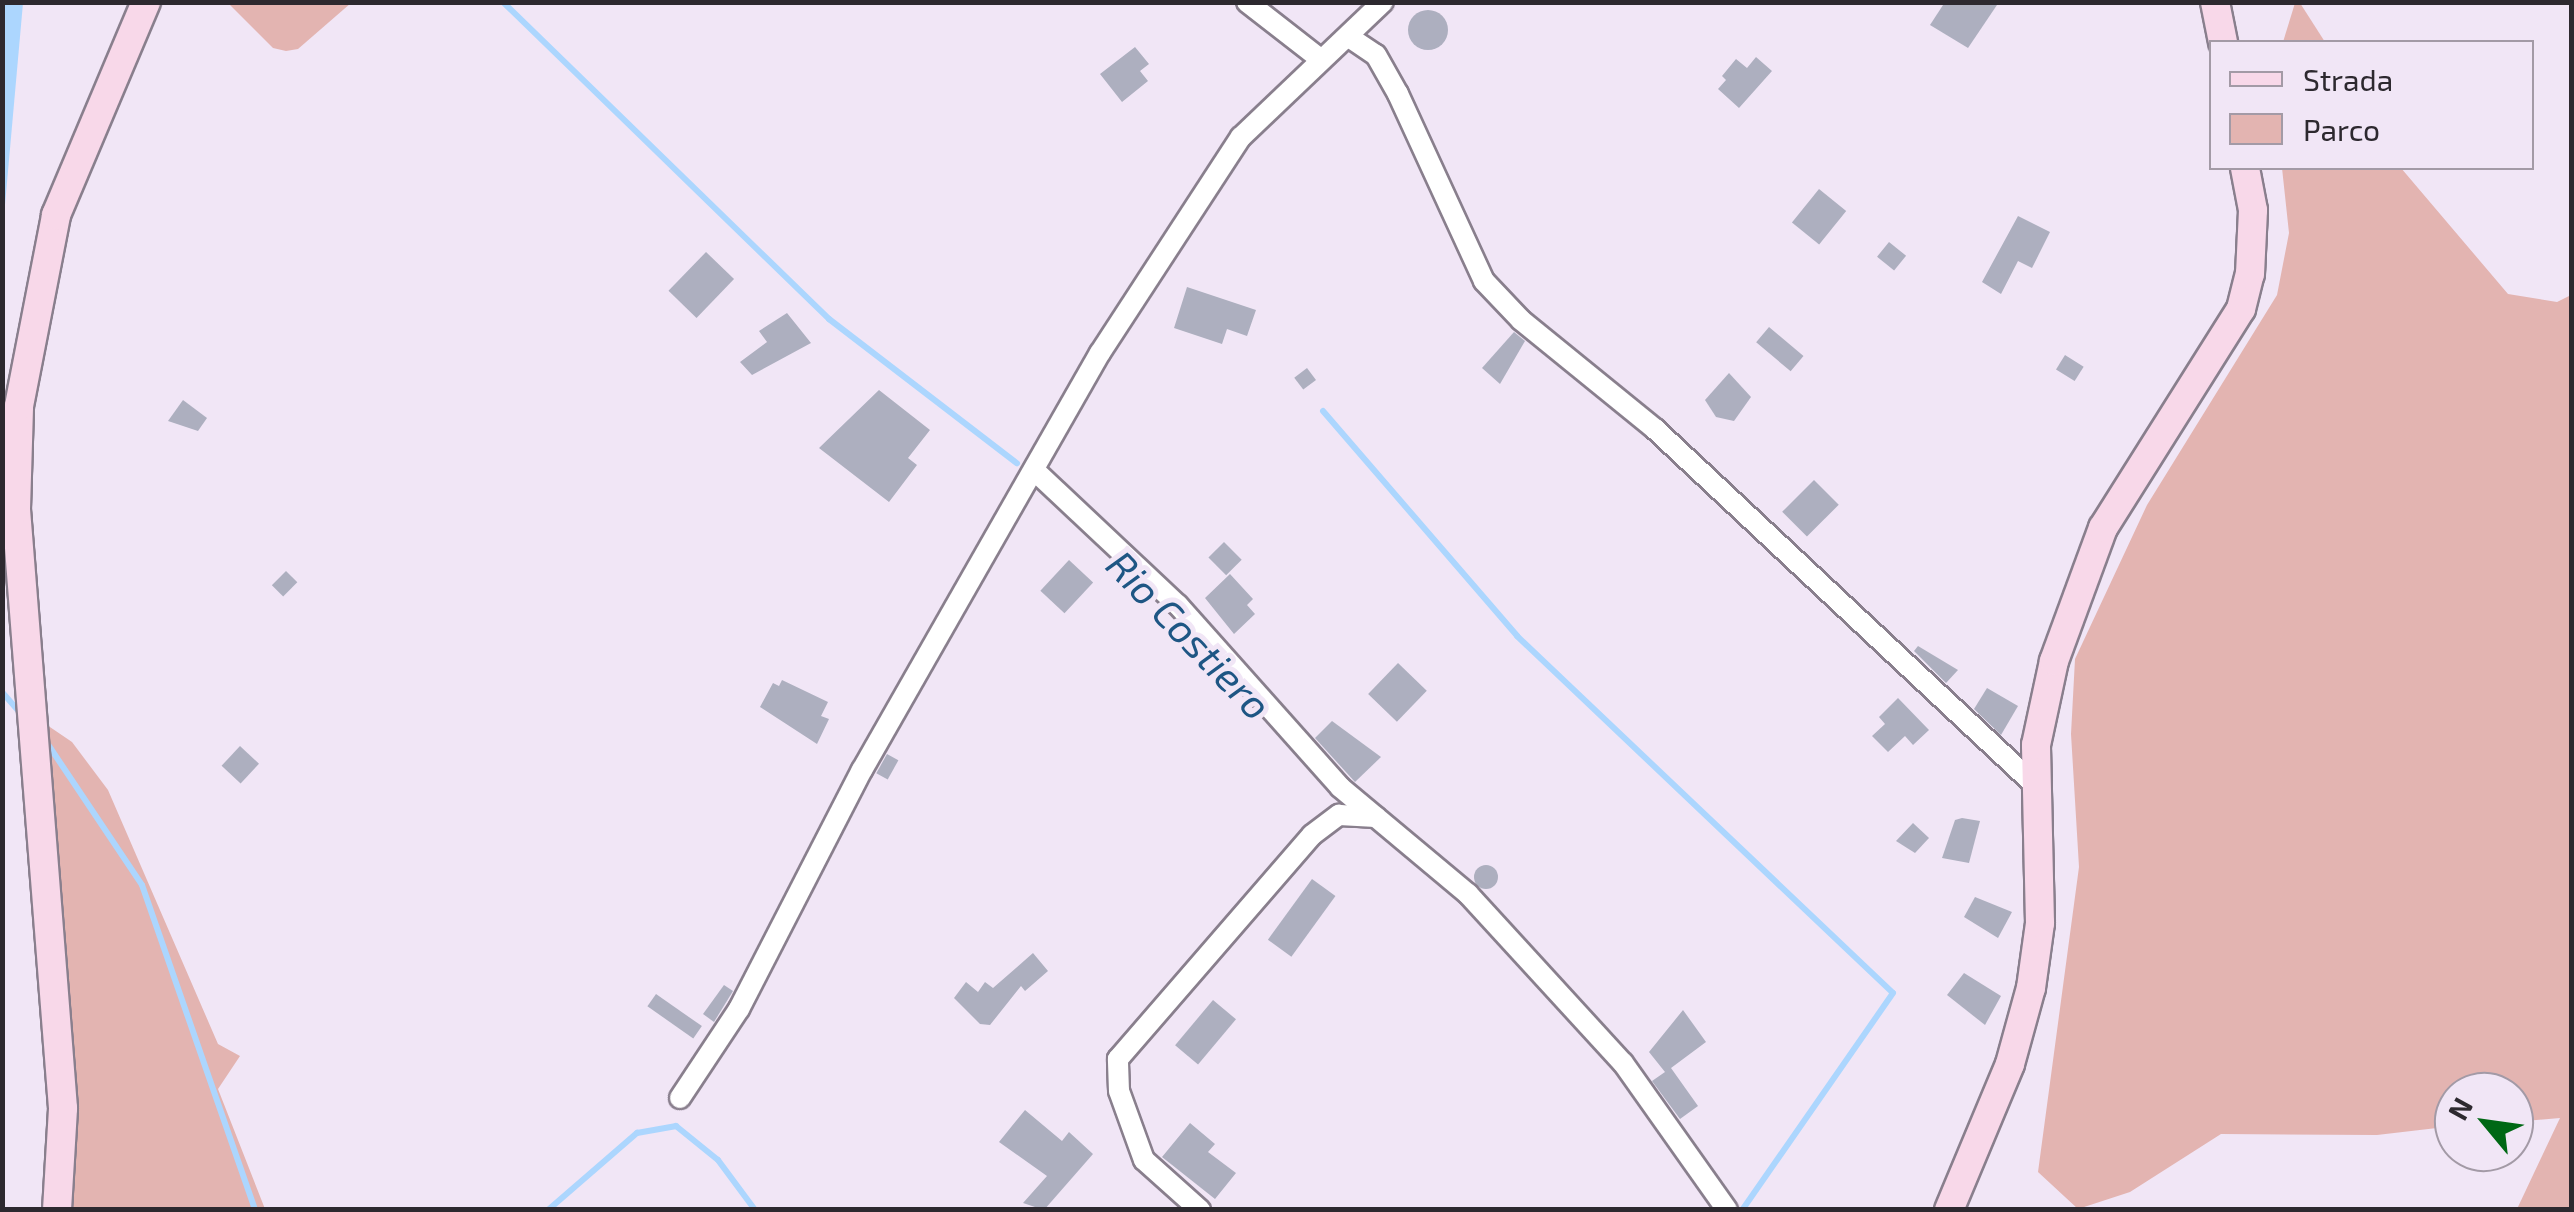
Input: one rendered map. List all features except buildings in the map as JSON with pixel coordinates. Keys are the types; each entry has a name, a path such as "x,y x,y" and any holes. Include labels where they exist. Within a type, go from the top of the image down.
{"street":[{"path":"57,1210 63,1108 16,510 25,372 56,215 146,2"},
{"path":"1247,2 1319,58"},
{"path":"680,1098 740,1009 862,770 1100,353 1241,137 1319,58 1350,36 1384,2"},
{"path":"2216,2 2222,40"},
{"path":"1350,36 1376,55 1398,94 1484,282 1521,320 1655,429 2034,784"},
{"path":"1950,1210 2010,1064 2031,988 2040,923 2034,784 2054,661 2103,528 2241,310 2250,274 2253,210 2245,170"},
{"path":"1034,470 1178,604 1340,787 1468,894 1604,1042 1727,1210"},
{"path":"1200,1210 1144,1160 1119,1091 1118,1060 1312,835 1339,815 1376,817"}],"green space":[{"path":"228,3 351,3 298,49 286,51 273,48"},
{"path":"2295,3 2300,3 2324,40 2284,40"},
{"path":"2282,170 2403,170 2508,294 2557,302 2571,295 2571,1209 2517,1209 2560,1118 2534,1120 2534,1072 2434,1072 2434,1128 2377,1135 2221,1134 2130,1192 2078,1209 2038,1172 2079,867 2071,734 2075,659 2147,505 2277,295 2289,233"},
{"path":"44,723 72,742 108,790 218,1044 240,1056 218,1089 265,1209 65,1209 76,1077 48,827"}],"water":[{"path":"2,3 23,3 3,227"}],"waterway":[{"path":"503,2 829,319 1017,463"},
{"path":"1323,411 1517,636 1893,993 1742,1210"},
{"path":"2,692 23,716"},
{"path":"45,740 142,885 255,1210"},
{"path":"548,1210 637,1133 676,1126 718,1160 755,1210"}],"water label":[{"name":"Rio Costiero","path":"1190,634"}]}
